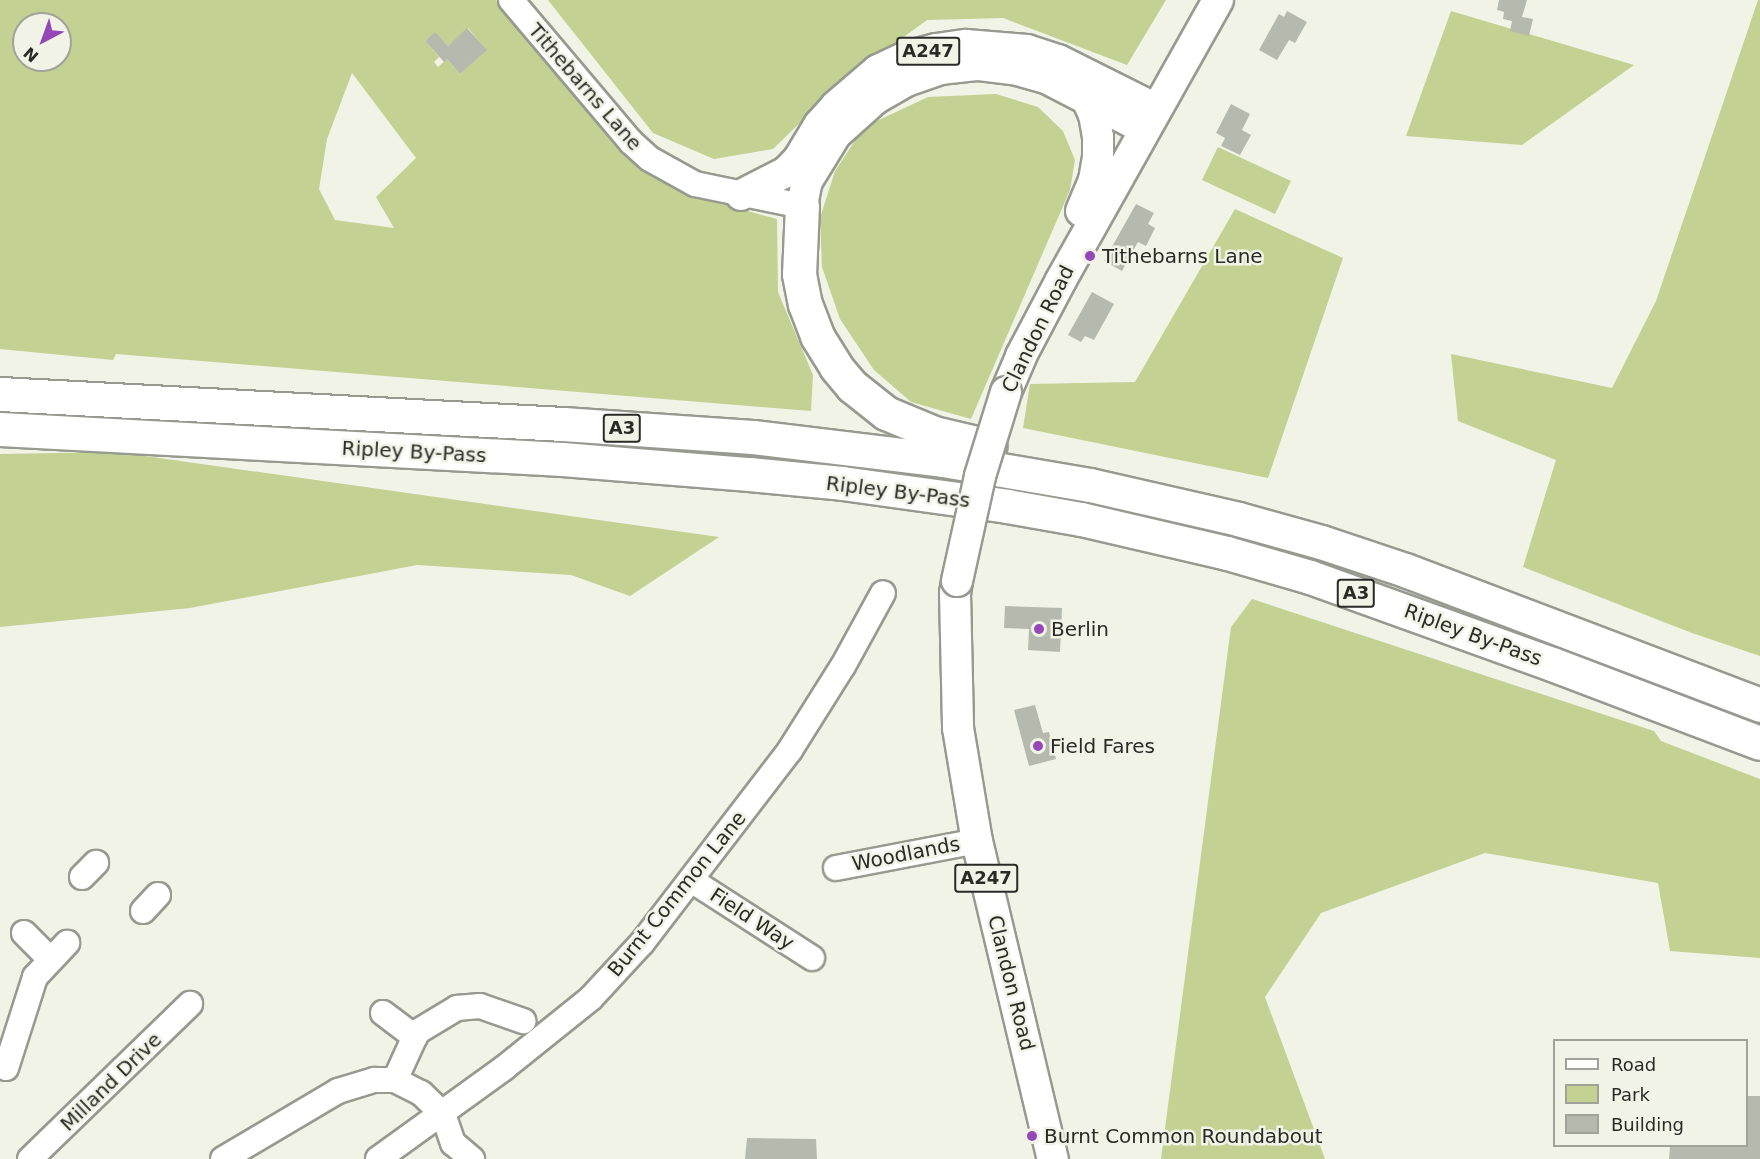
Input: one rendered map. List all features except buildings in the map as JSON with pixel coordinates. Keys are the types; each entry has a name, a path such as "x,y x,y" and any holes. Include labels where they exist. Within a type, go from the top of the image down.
{"highway":[{"path":"802,206 799,274 805,304 817,336 836,367 852,386 877,406 908,423 959,441 1128,473 1179,490 1238,519"},
{"name":"Ripley By-Pass","path":"0,394 551,423 753,437 943,460 1090,485 1238,519 1321,542 1405,570 1760,705"},
{"name":"Ripley By-Pass","path":"0,429 562,459 749,474 842,483 1060,515 1227,552 1310,577 1519,652 1760,743"}],"main road":[{"name":"Clandon Road","path":"1053,1159 977,841 958,728 956,587 980,476 1006,392 1021,356 1218,0"},
{"name":"A247","path":"741,195 786,172 798,160 819,125 836,106 878,70 906,57 936,49 966,45 1027,50 1058,60 1151,119"},
{"name":"A247","path":"802,206 807,181 836,134 875,99 906,81 940,69 979,65 1014,69 1048,79 1086,97 1151,119"},
{"path":"1061,280 1079,216 1094,180 1098,157 1098,136 1094,115 1086,97"}],"street":[{"name":"Tithebarns Lane","path":"511,0 632,142 650,159 695,184 802,206"},
{"name":"Burnt Common Lane","path":"378,1159 443,1114 591,998 642,943 790,750 843,666 883,593"},
{"name":"Woodlands","path":"836,868 977,841"},
{"name":"Field Way","path":"691,880 812,958"},
{"path":"6,1068 8,1028 35,977 58,951 24,933"},
{"name":"Milland Drive","path":"30,1159 190,1004"},
{"path":"395,1080 417,1032 457,1008 480,1006 523,1021"},
{"path":"382,1013 415,1037"},
{"path":"223,1159 338,1091 374,1080 395,1080 421,1093 443,1114 453,1143 472,1159"}],"green space":[{"path":"0,0 496,0 639,169 696,197 777,219 778,292 813,375 811,411 116,354 113,360 0,349","holes":["468,28 486,50 460,74 447,59 438,67 434,62 439,57 425,41 435,33 448,46","352,73 416,158 376,197 394,228 335,220 319,189 327,139"]},
{"path":"548,0 1166,0 1127,65 1003,18 927,20 842,82 773,149 714,159 653,133"},
{"path":"1758,0 1760,0 1760,656 1692,633 1523,567 1556,460 1458,421 1451,354 1612,388 1656,301"},
{"path":"1451,11 1634,65 1522,145 1406,136"},
{"path":"996,94 1038,107 1063,131 1075,160 1070,190 971,419 911,402 874,370 840,319 822,267 820,218 835,171 864,127 928,97"},
{"path":"1218,147 1291,181 1275,214 1202,180"},
{"path":"1235,209 1343,258 1268,478 1023,428 1030,384 1135,382"},
{"path":"117,452 719,537 630,596 571,575 417,565 190,608 0,627 0,454"},
{"path":"1252,599 1654,731 1661,741 1760,779 1760,958 1670,951 1658,883 1485,853 1321,913 1265,997 1325,1159 1161,1159 1231,627"}],"place":[{"name":"Tithebarns Lane","path":"1090,256"},
{"name":"Berlin","path":"1039,629"},
{"name":"Field Fares","path":"1038,746"},
{"name":"Burnt Common Roundabout","path":"1032,1136"}]}
